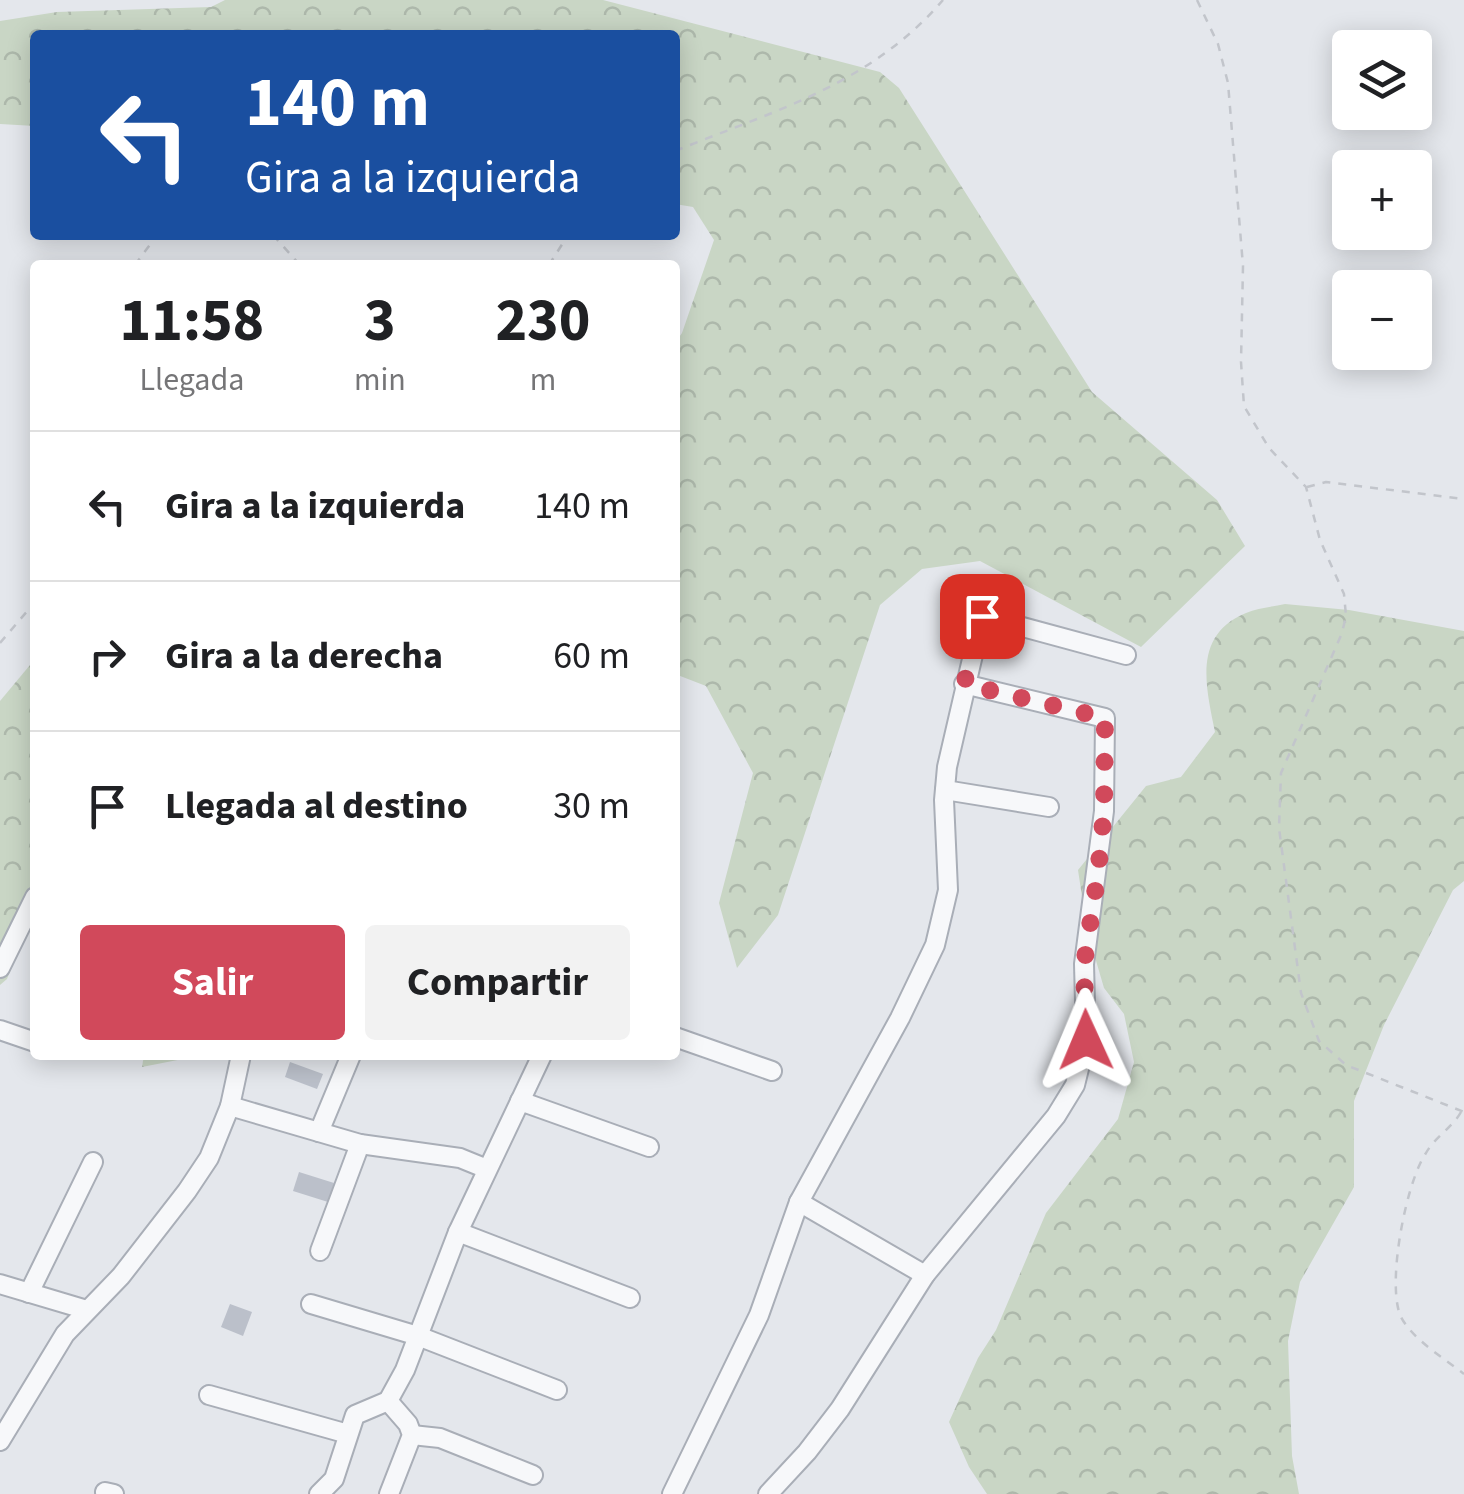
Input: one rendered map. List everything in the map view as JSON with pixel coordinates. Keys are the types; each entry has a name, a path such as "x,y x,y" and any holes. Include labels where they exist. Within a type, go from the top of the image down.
{"street":[{"path":"672,1494 760,1315 798,1202 936,945 948,890 945,790 964,684 982,616 1126,655"},
{"path":"768,1494 840,1410 924,1275 1056,1116 1074,1085 1086,1040 1084,964 1104,811 1105,718 964,684"},
{"path":"945,790 1049,807"},
{"path":"0,968 30,907"},
{"path":"0,1030 30,1040"},
{"path":"680,1039 772,1071"},
{"path":"0,1442 43,1366 120,1276 208,1158 230,1106 241,1060"},
{"path":"319,1132 349,1060"},
{"path":"319,1494 334,1479 355,1416 388,1401 406,1370 458,1232 540,1060"},
{"path":"520,1101 649,1147"},
{"path":"230,1106 360,1144 460,1158 487,1169"},
{"path":"320,1251 360,1144"},
{"path":"29,1293 93,1162"},
{"path":"798,1202 924,1275"},
{"path":"458,1232 630,1298"},
{"path":"0,1284 87,1310"},
{"path":"312,1304 418,1336 557,1390"},
{"path":"209,1395 348,1434"},
{"path":"388,1401 412,1434 389,1494"},
{"path":"412,1434 440,1438 533,1475"}],"path":[{"path":"680,149 829,90 884,57 943,0"},
{"path":"1196,0 1218,44 1228,83 1243,266 1240,362 1244,406 1269,448 1306,488 1320,540 1344,594 1346,616 1342,633 1281,773 1279,828 1301,993 1319,1042 1346,1065 1463,1112 1426,1152 1409,1188 1397,1298 1399,1312 1409,1329 1464,1374"},
{"path":"277,240 295,260"},
{"path":"1306,488 1326,482 1464,500"},
{"path":"0,643 30,608"}],"green space":[{"path":"225,0 603,0 880,72 899,88 1092,392 1217,500 1245,546 1141,647 980,561 922,569 880,605 778,915 737,968 719,903 753,773 706,686 680,676 680,336 714,240 693,207 680,205 680,30 30,30 30,126 0,124 0,21 57,12 211,7"},
{"path":"1285,604 1349,610 1464,631 1464,881 1453,890 1384,1025 1354,1101 1354,1187 1300,1282 1288,1341 1292,1456 1299,1494 987,1494 969,1467 949,1422 978,1358 996,1330 1046,1213 1118,1119 1134,1062 1124,1014 1104,988 1087,930 1078,870 1146,786 1181,777 1215,732 1207,664 1217,635 1246,613"},
{"path":"30,665 30,922 7,979 0,985 0,701"},
{"path":"143,1060 178,1060 142,1067"}],"building":[{"path":"290,1062 323,1074 317,1089 285,1077"},
{"path":"299,1172 334,1183 328,1202 293,1191"},
{"path":"230,1304 252,1312 243,1336 221,1327"}],"route":[{"path":"982,616 964,684 1105,718 1104,811 1084,964 1086,1040"}]}
